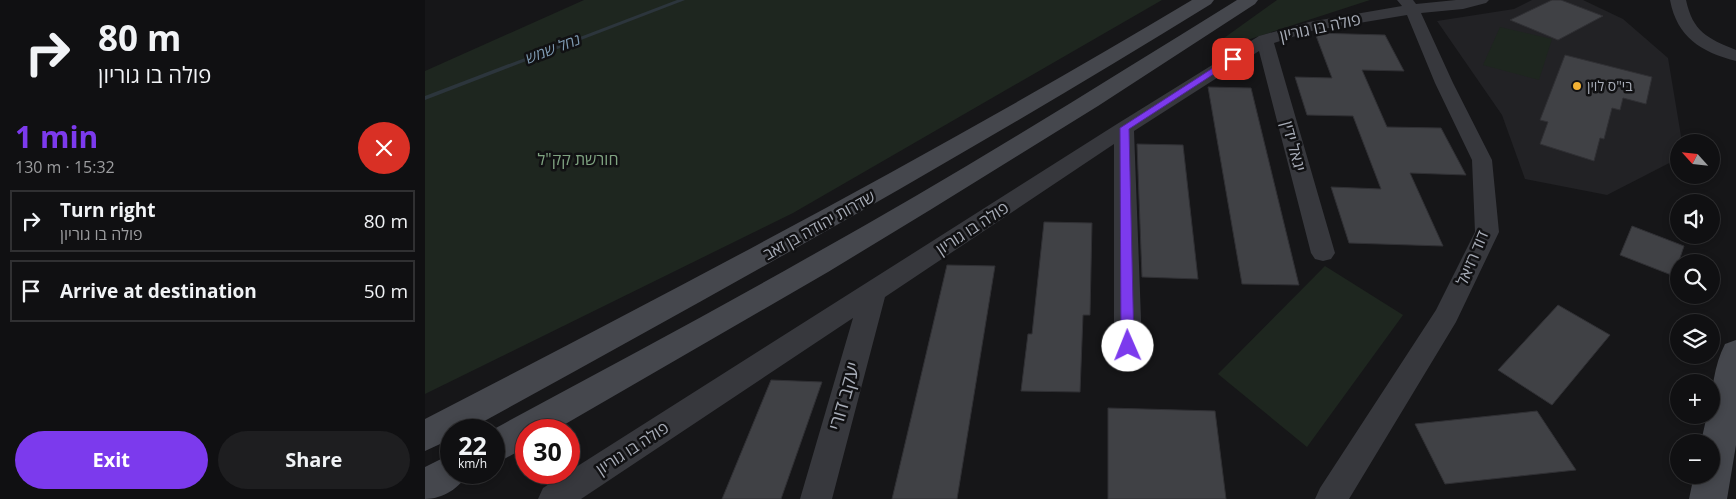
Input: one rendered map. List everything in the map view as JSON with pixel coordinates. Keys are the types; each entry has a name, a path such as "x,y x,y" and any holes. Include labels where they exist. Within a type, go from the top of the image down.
{"main road":[{"name":"שדרות יהודה בן זאב","path":"425,436 885,189 1061,87 1205,0"},
{"name":"שדרות יהודה בן זאב","path":"505,441 818,265 921,204 1091,101 1249,0"},
{"path":"1708,499 1735,368"},
{"path":"425,486 440,477"}],"street":[{"name":"פולה בו גוריון","path":"553,499 1125,128 1265,40 1309,27 1408,5 1463,4 1481,0"},
{"path":"1678,0 1680,13 1689,32 1710,46 1736,56"},
{"name":"דוד רזיאל","path":"1331,499 1447,315 1487,232 1482,160 1408,5"},
{"name":"יגאל ידין","path":"1265,40 1323,253"},
{"path":"1125,128 1128,346"},
{"name":"יעקב דורי","path":"816,499 873,293"}],"shaded area":[{"name":"בי\"ס לוין","path":"1532,0 1583,0 1623,19 1668,58 1681,134 1670,134 1670,163 1607,195 1525,179 1502,115 1437,21 1514,9"}],"green space":[{"name":"חורשת קק\"ל","path":"584,0 1162,0 793,213 425,394 425,71"},
{"path":"1277,0 1370,0 1235,44 1224,38"},
{"path":"1500,27 1552,39 1539,80 1483,65"},
{"path":"1325,266 1403,315 1307,447 1218,374"}],"building":[{"path":"1552,0 1561,0 1603,16 1558,40 1510,20"},
{"path":"1315,33 1385,35 1404,71 1362,70 1387,127 1441,128 1466,175 1410,173 1443,246 1349,243 1331,187 1381,189 1353,116 1307,115 1295,77 1332,78"},
{"path":"1565,55 1652,77 1646,104 1623,98 1620,110 1612,108 1604,139 1600,138 1594,161 1540,144 1548,122 1540,120"},
{"path":"1208,87 1251,88 1299,285 1242,284"},
{"path":"1137,144 1183,145 1198,279 1142,277"},
{"path":"1044,222 1092,223 1090,315 1083,315 1080,392 1021,391 1028,334 1032,334"},
{"path":"1632,226 1670,241 1670,244 1684,246 1681,254 1670,254 1670,274 1620,255"},
{"path":"947,265 995,266 957,499 892,499"},
{"path":"1558,305 1610,335 1552,405 1498,370"},
{"path":"771,380 822,382 781,499 722,499"},
{"path":"1108,408 1215,411 1226,499 1108,499"},
{"path":"1537,411 1576,470 1445,484 1415,424"}],"waterway":[{"name":"נחל שמש","path":"425,98 682,0"}],"place":[{"name":"בי\"ס לוין","path":"1577,86"}],"route":[{"path":"1128,346 1125,128 1233,59"}]}
